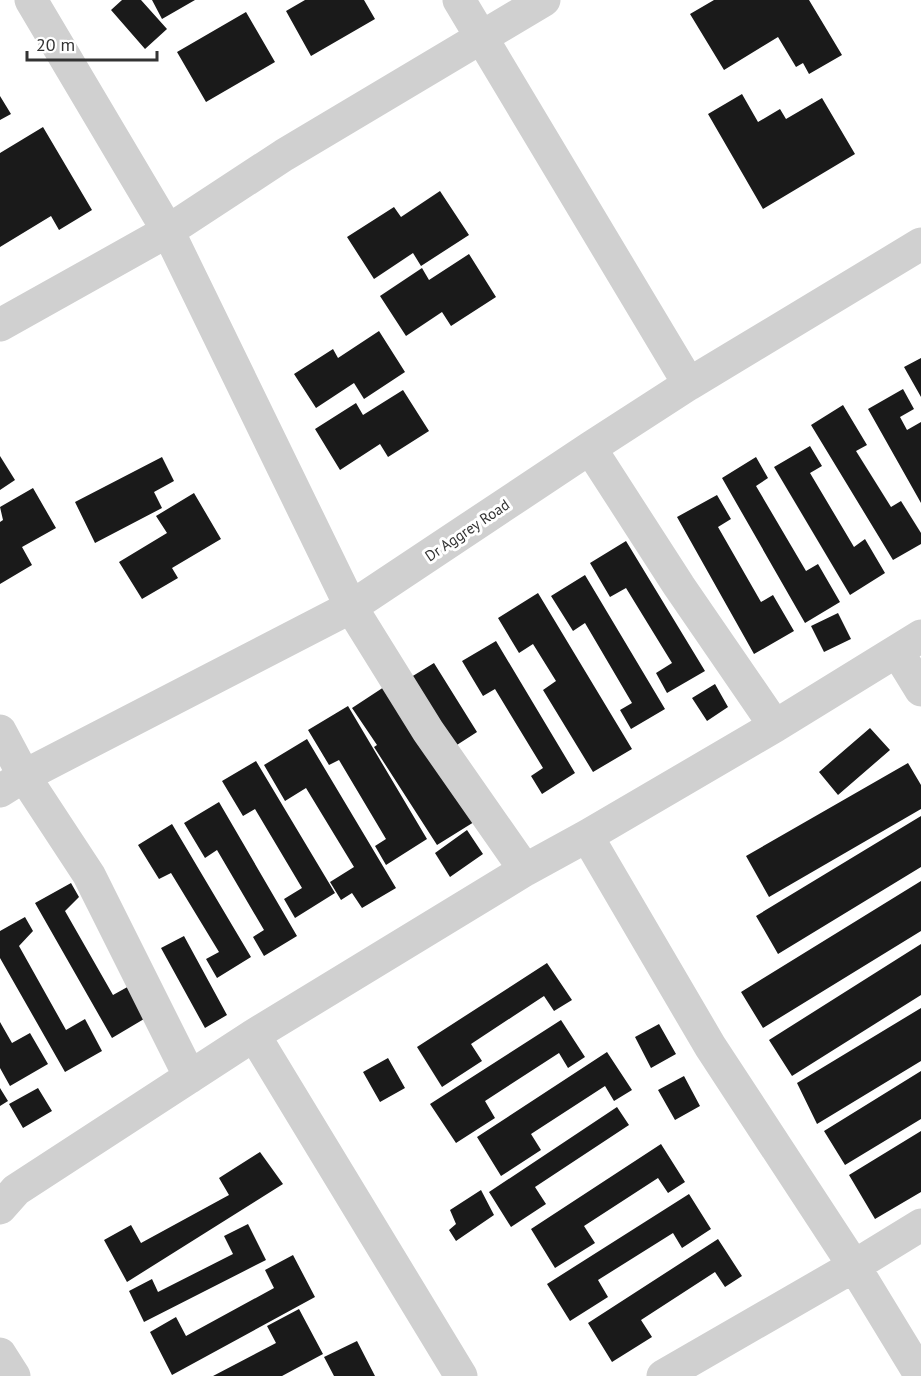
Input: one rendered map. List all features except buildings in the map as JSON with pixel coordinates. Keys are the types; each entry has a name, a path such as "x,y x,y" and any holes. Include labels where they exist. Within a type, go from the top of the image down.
{"street":[{"path":"31,0 168,231 351,607 428,731 525,870"},
{"path":"459,0 689,384"},
{"path":"0,325 168,231 284,155 544,0"},
{"name":"Dr Aggrey Road","path":"12,784 351,607 689,384 921,243"},
{"path":"590,448 679,586 775,726"},
{"path":"0,1208 16,1190 254,1035 525,870 775,726 909,644 921,690"},
{"path":"0,731 12,784 89,875 190,1077"},
{"path":"587,836 710,1046 854,1266 921,1376"},
{"path":"254,1035 461,1376"},
{"path":"663,1376 921,1225"},
{"path":"0,1354 14,1376"}]}
